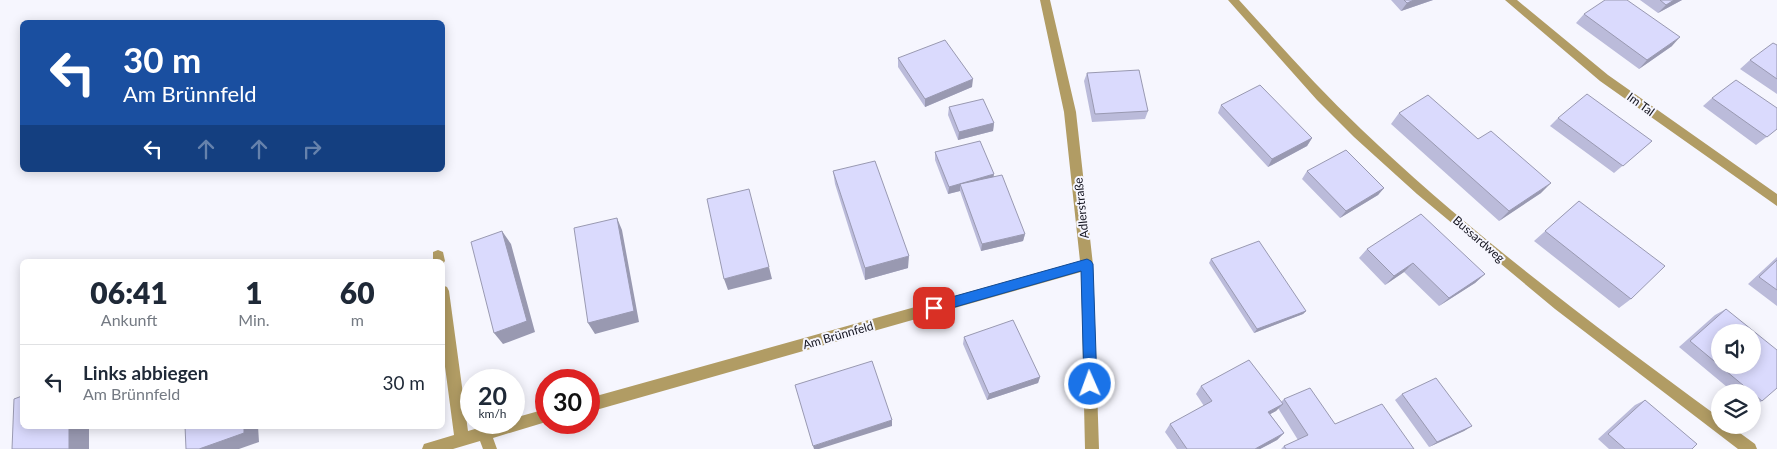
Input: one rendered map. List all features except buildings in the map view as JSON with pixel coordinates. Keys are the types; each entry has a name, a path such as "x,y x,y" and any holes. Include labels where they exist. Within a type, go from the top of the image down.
{"street":[{"name":"Adlerstraße","path":"1045,0 1070,112 1087,264 1092,449"},
{"name":"Bussardweg","path":"1233,0 1280,54 1376,150 1537,288 1750,449"},
{"name":"Im Tal","path":"1510,0 1604,78 1777,201"},
{"name":"Am Brünnfeld","path":"600,401 1087,264"},
{"path":"445,313 462,439"},
{"path":"429,449 485,434 490,449"}],"route":[{"path":"934,308 1087,264 1090,384"}]}
